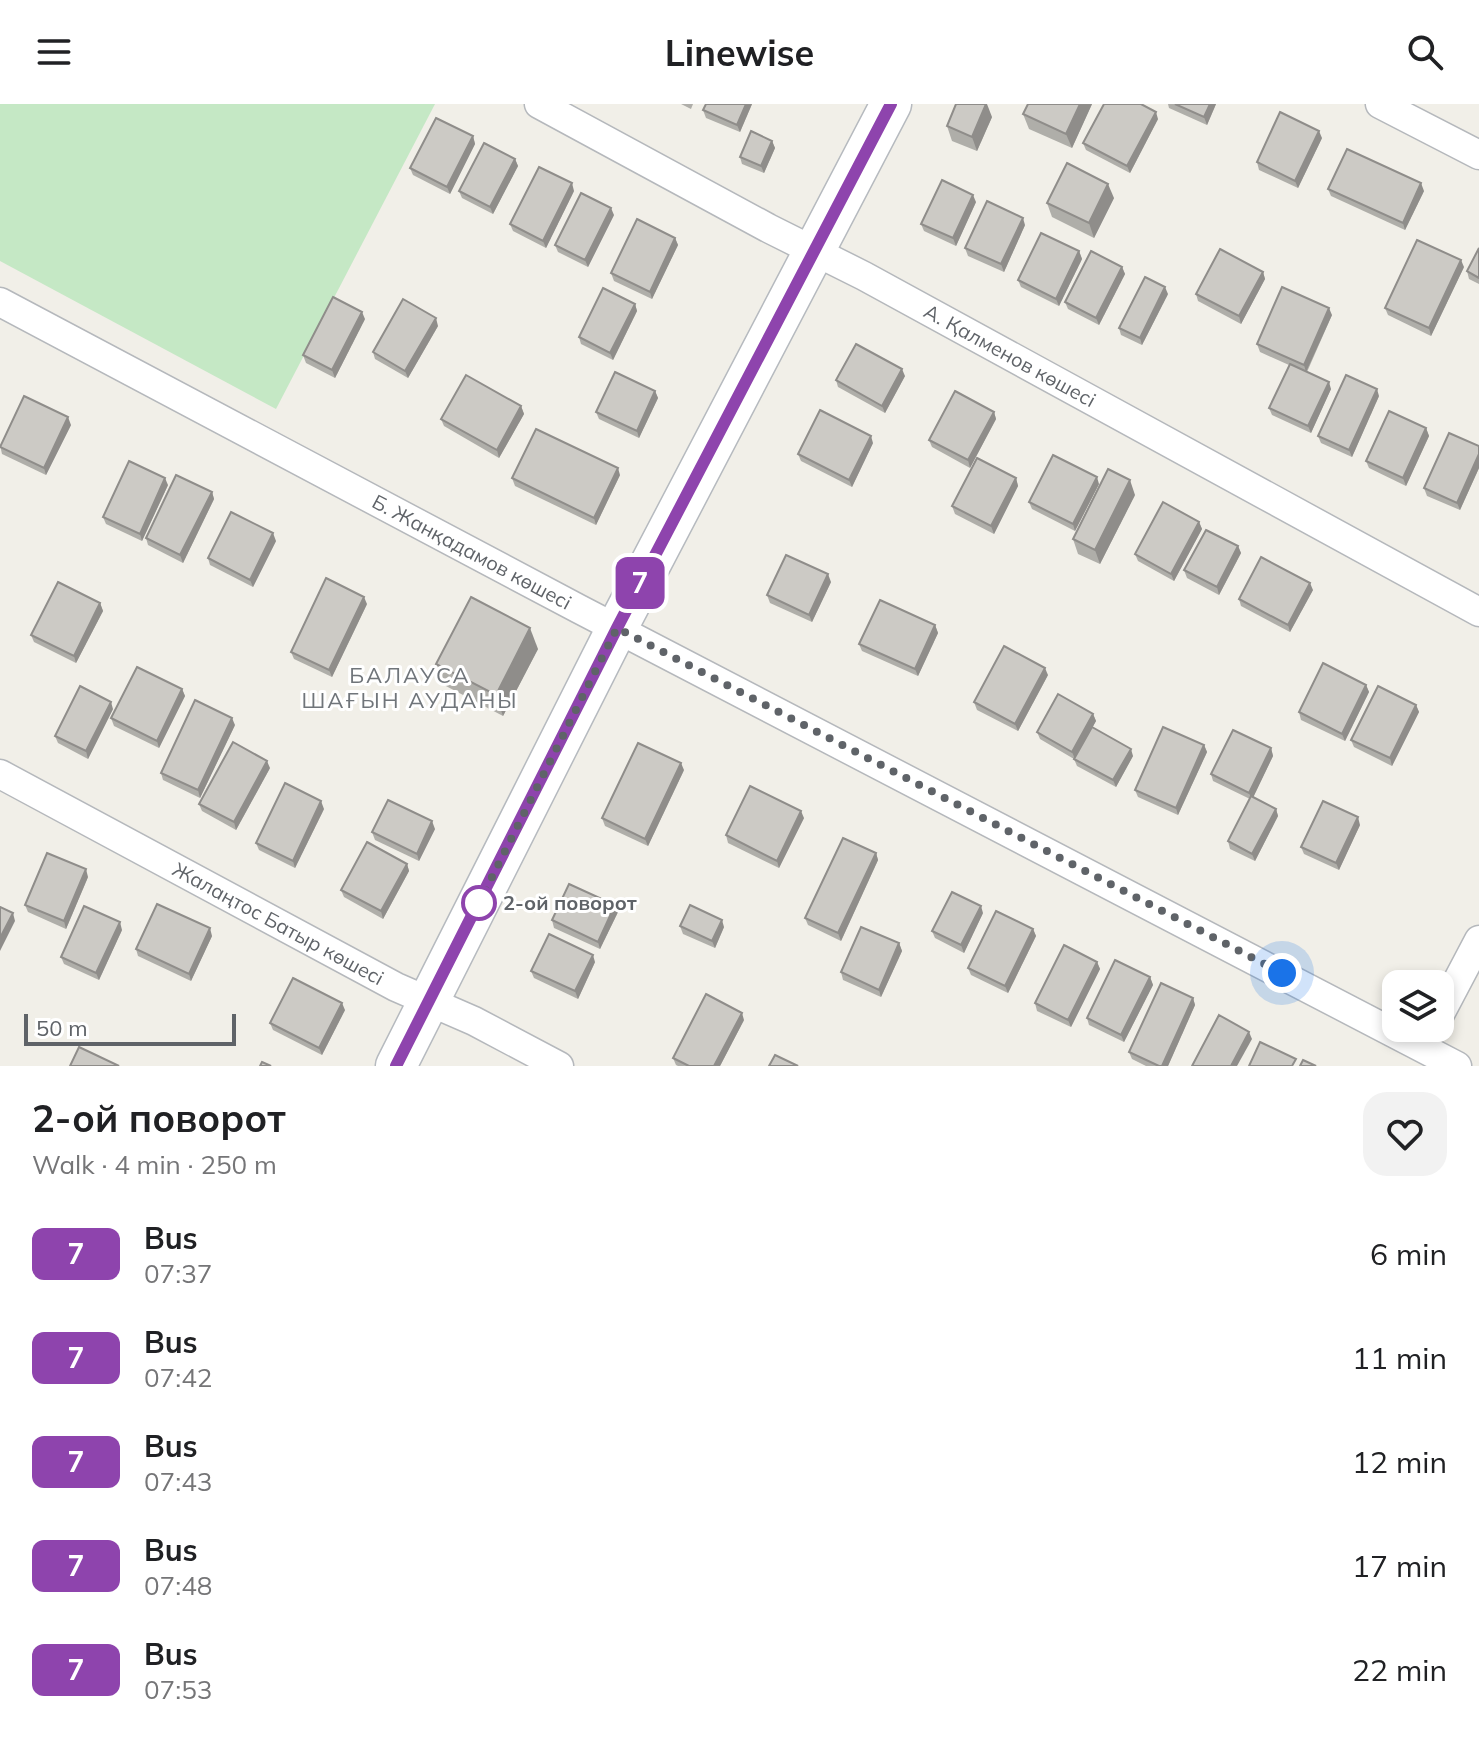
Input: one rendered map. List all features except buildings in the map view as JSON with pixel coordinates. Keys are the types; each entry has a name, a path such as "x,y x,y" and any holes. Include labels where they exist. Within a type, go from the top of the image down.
{"street":[{"name":"А. Қалменов көшесі","path":"539,104 1479,612"},
{"path":"396,1066 617,628 891,104"},
{"path":"1380,104 1479,155"},
{"name":"Б. Жанқадамов көшесі","path":"0,302 1457,1066"},
{"name":"Жалаңтос Батыр көшесі","path":"0,774 396,987 474,1021 559,1066"},
{"path":"1454,987 1479,940"}],"green space":[{"path":"0,104 435,104 276,409 0,261"}],"bus line":[{"name":"7","path":"396,1066 617,628 891,104"}],"place":[{"name":"2-ой поворот","path":"479,903"}],"district":[{"name":"БАЛАУСА ШАҒЫН АУДАНЫ","path":"410,688"}],"route":[{"path":"479,903 617,628 1282,973"}]}
